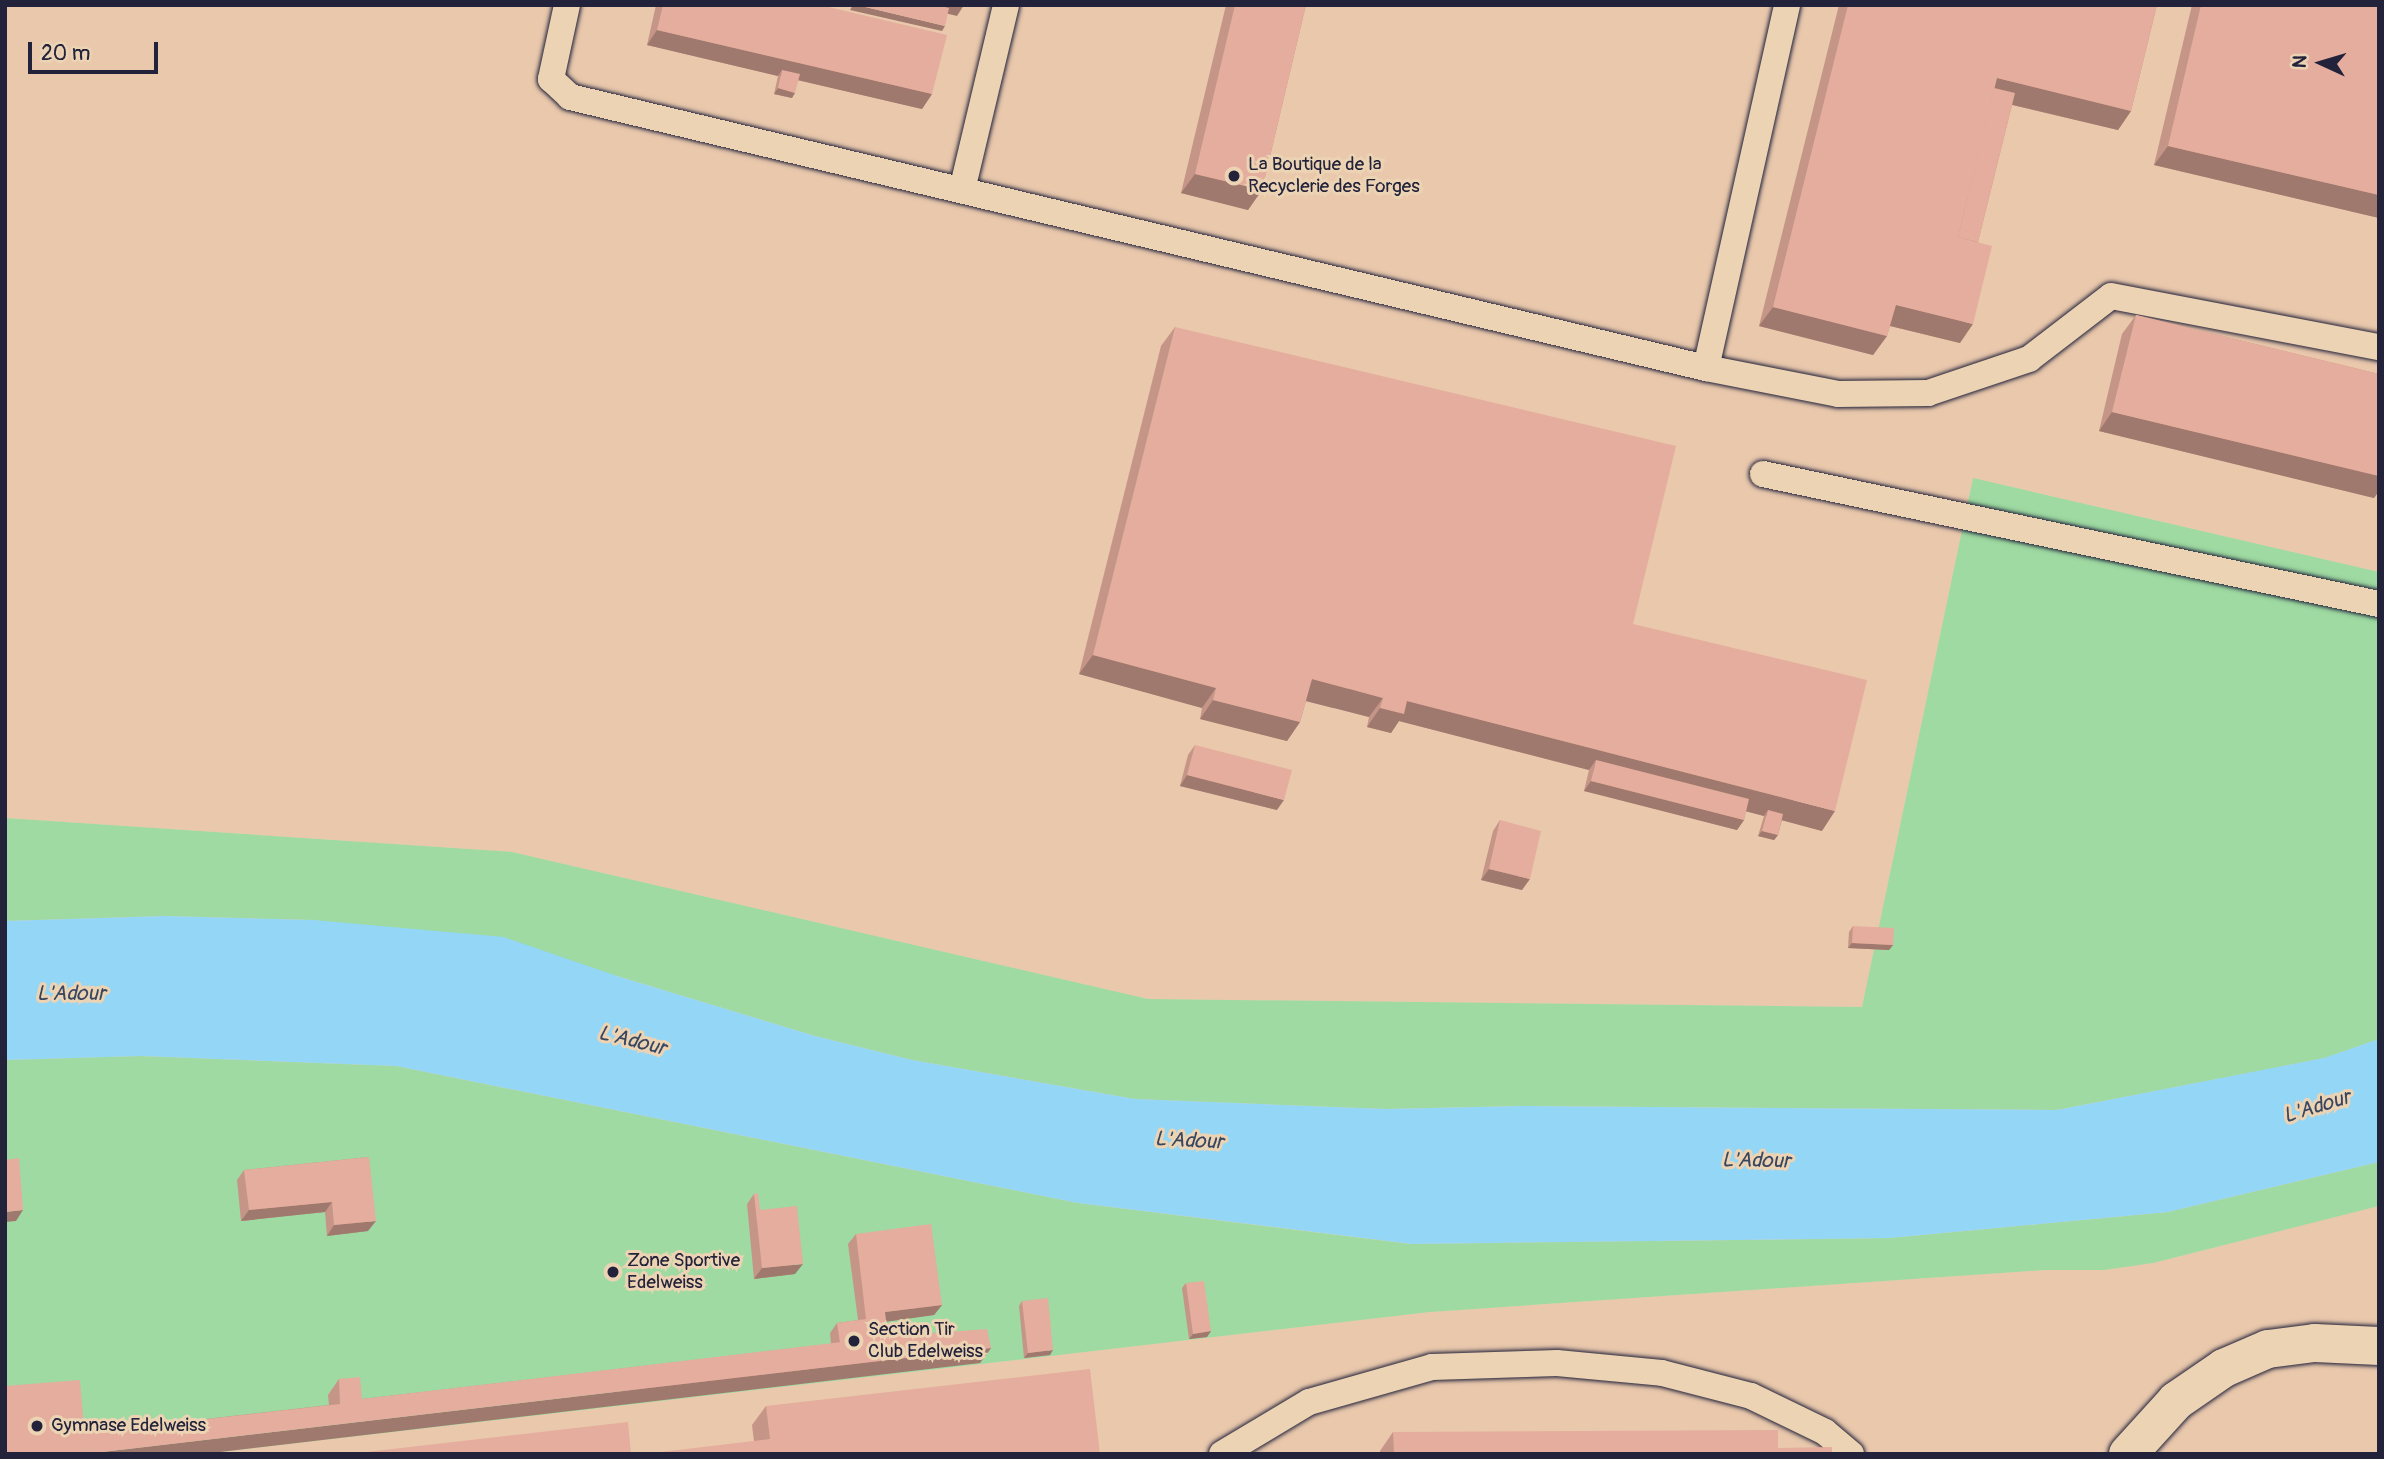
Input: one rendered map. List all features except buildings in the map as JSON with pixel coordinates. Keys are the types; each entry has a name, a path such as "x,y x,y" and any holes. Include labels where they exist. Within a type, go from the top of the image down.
{"street":[{"path":"2128,1454 2176,1401 2224,1368 2268,1349 2315,1343 2379,1346"}],"lane":[{"path":"567,5 551,79 570,97 1706,368 1838,394 1928,393 2029,359 2111,296 2379,346"},
{"path":"962,190 1006,5"},
{"path":"1706,368 1787,5"},
{"path":"1763,474 2379,604"},
{"path":"1222,1454 1309,1402 1432,1367 1556,1363 1662,1373 1751,1396 1825,1432 1851,1454"}],"shaded area":[{"path":"5,5 2379,5 2379,572 1973,478 1862,1007 1148,999 512,852 5,818"},
{"path":"2379,1206 2379,1454 203,1454 1430,1312 2045,1270 2104,1270 2153,1263"}],"green space":[{"path":"1973,478 2379,572 2379,1039 2325,1058 2057,1110 1521,1106 1386,1109 1135,1099 912,1060 815,1036 617,976 313,920 165,916 5,921 5,818 512,852 1148,999 1862,1007"},
{"name":"Zone Sportive Edelweiss","path":"141,1056 396,1066 1078,1203 1411,1244 1890,1238 2168,1212 2379,1162 2379,1206 2153,1263 2104,1270 2045,1270 1430,1312 203,1454 5,1454 5,1060"}],"water":[{"name":"L'Adour","path":"165,916 313,920 504,937 617,976 815,1036 912,1060 1135,1099 1386,1109 1521,1106 2057,1110 2324,1058 2379,1039 2379,1162 2168,1212 1890,1238 1412,1244 1078,1203 396,1066 141,1056 5,1060 5,921"}],"place":[{"name":"La Boutique de la Recyclerie des Forges","path":"1234,176"},
{"name":"Zone Sportive Edelweiss","path":"613,1272"},
{"name":"Section Tir Club Edelweiss","path":"854,1341"},
{"name":"Gymnase Edelweiss","path":"37,1426"}]}
